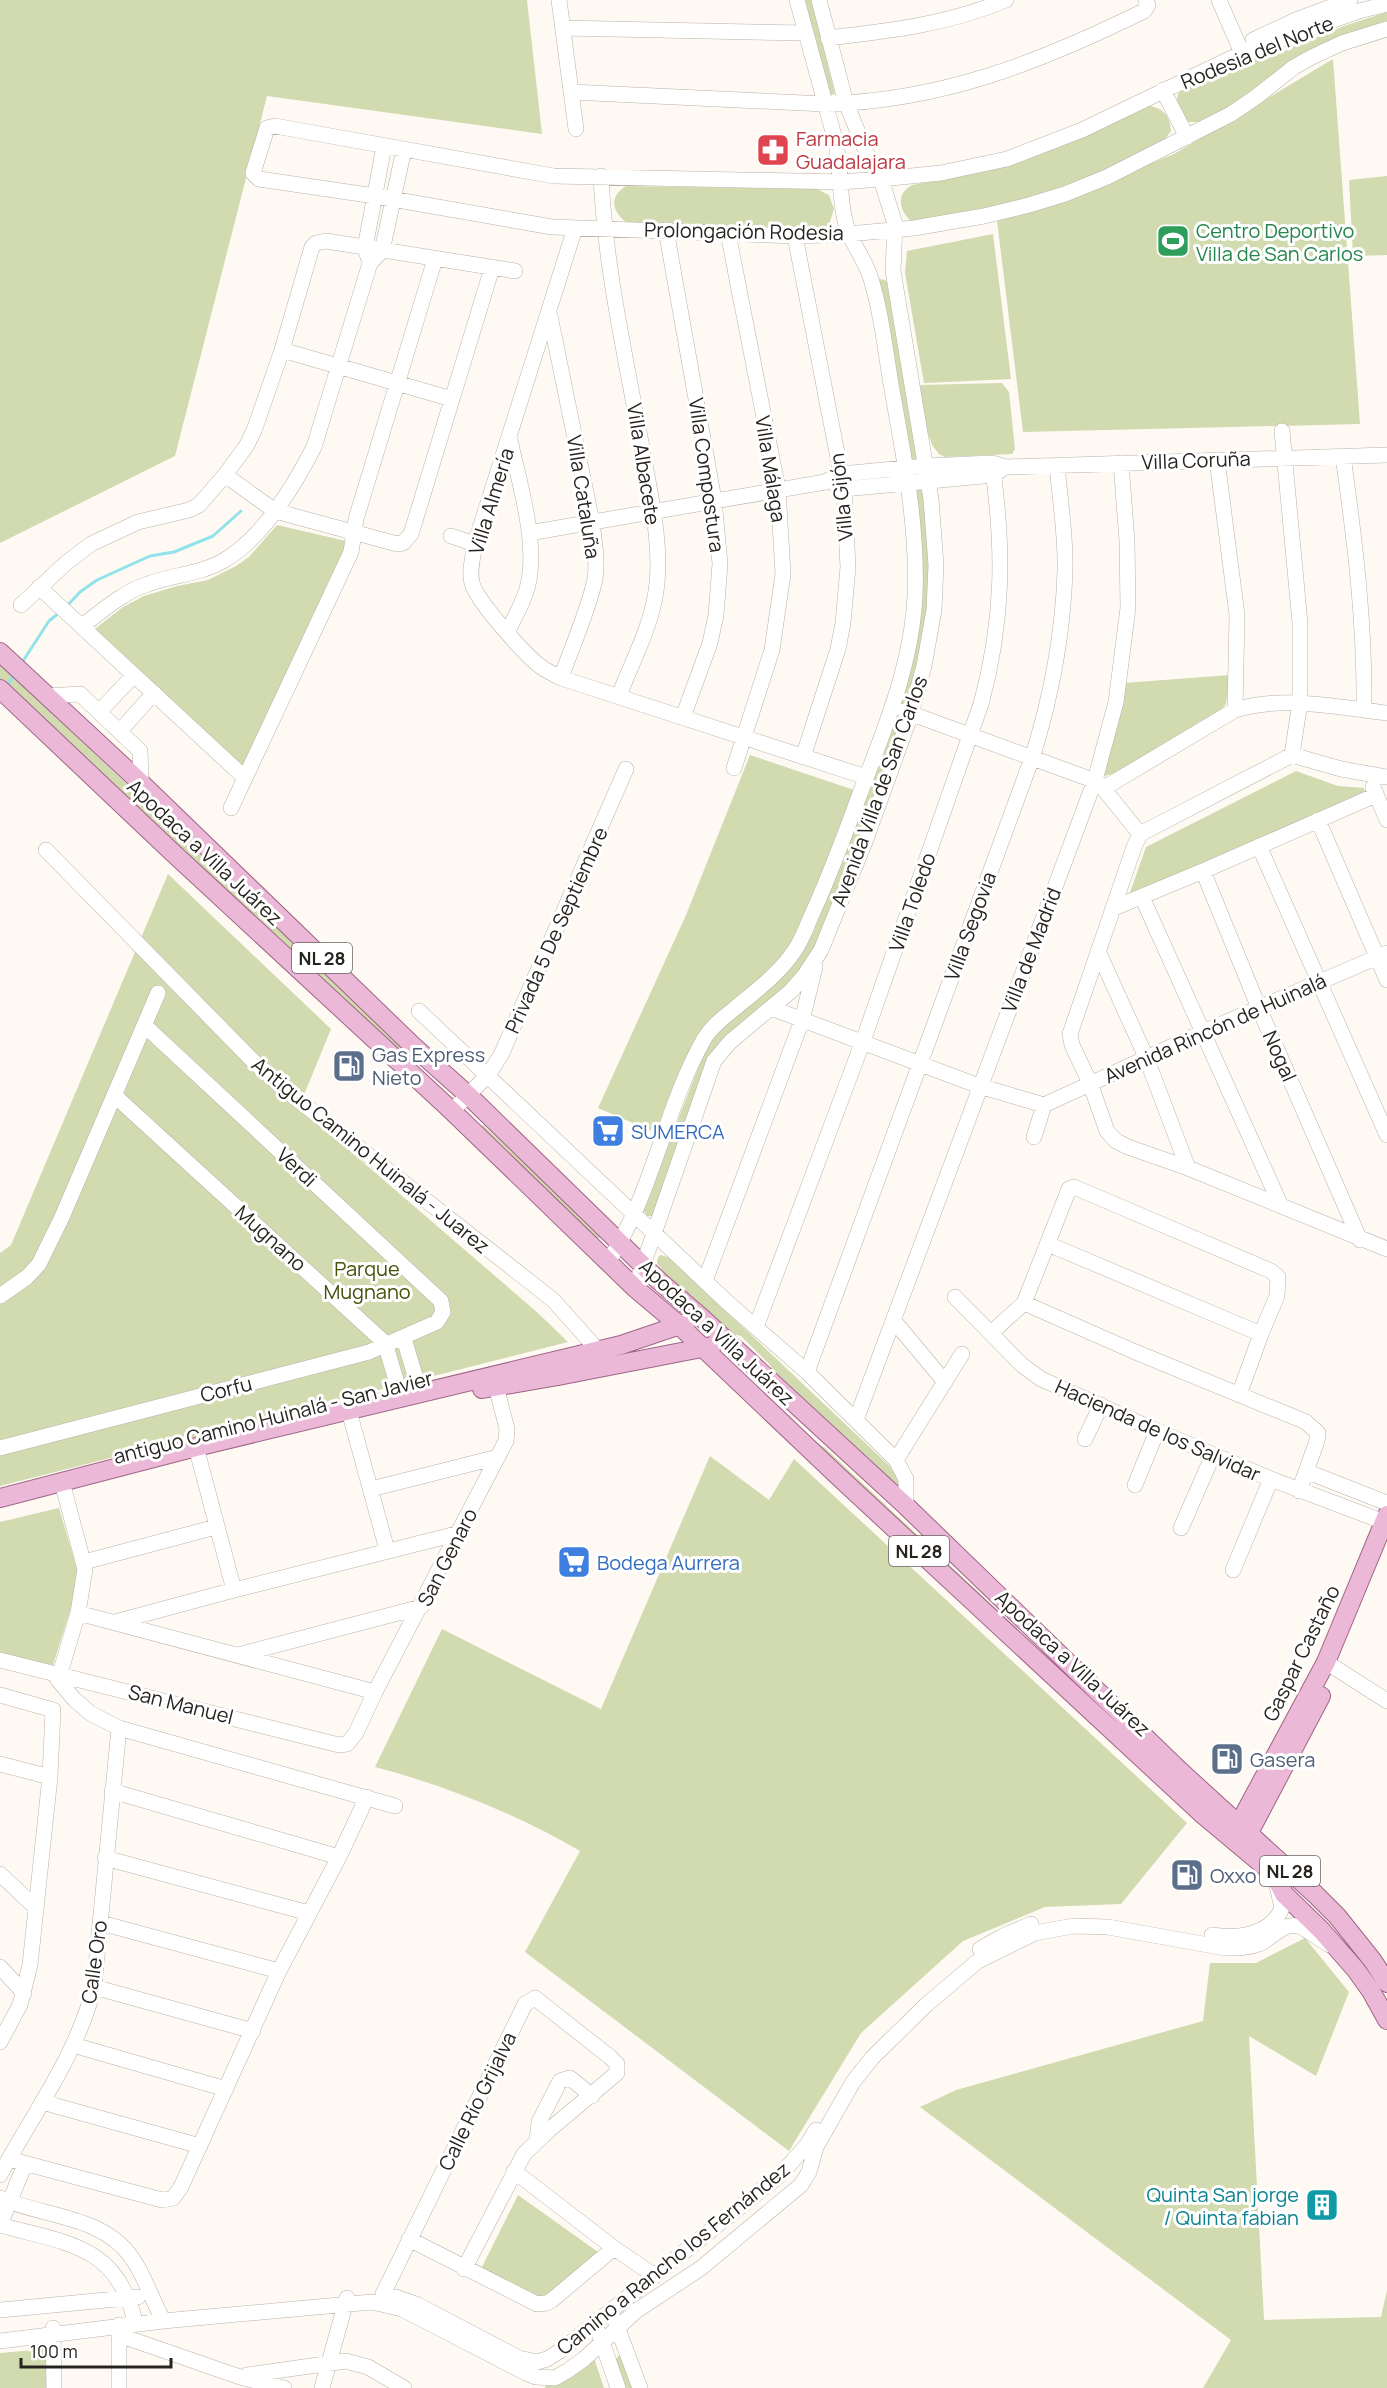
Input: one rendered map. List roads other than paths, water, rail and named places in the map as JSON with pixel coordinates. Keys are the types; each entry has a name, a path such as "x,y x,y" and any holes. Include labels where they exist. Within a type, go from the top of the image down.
{"main road":[{"name":"Apodaca a Villa Juárez","path":"0,651 141,783 412,1045 469,1096 643,1266 906,1506 991,1588 1240,1836 1272,1872 1284,1894 1308,1916 1340,1952 1371,1991 1387,2020"},
{"name":"Apodaca a Villa Juárez","path":"0,689 171,851 453,1111 635,1288 679,1325 1201,1813 1240,1836 1316,1894 1337,1916 1376,1965 1387,1983"},
{"path":"0,1509 64,1487 197,1452 350,1416 420,1392 495,1380 537,1363 599,1350 702,1318"},
{"name":"antiguo Camino Huinalá - San Javier","path":"350,1416 495,1380 558,1376 727,1342"},
{"path":"537,1363 558,1376"},
{"path":"0,1498 64,1487"},
{"name":"Gaspar Castaño","path":"1331,1665 1386,1520"},
{"name":"Gaspar Castaño","path":"1240,1836 1331,1665 1387,1543"},
{"path":"977,1604 991,1588"}],"street":[{"path":"559,0 576,129"},
{"name":"Avenida Villa de San Carlos","path":"608,1262 635,1215 690,1069 711,1030 777,973 800,940 831,872 892,708 908,648 915,596 915,554 906,474 877,303 870,275 848,234 843,213 841,167 836,143 804,33 797,0"},
{"name":"Avenida Villa de San Carlos","path":"635,1288 714,1061 723,1050 800,982 820,950 865,842 911,714 924,666 934,610 936,565 927,473 893,271 895,230 881,179 869,159 846,103 819,0"},
{"path":"828,38 939,23 1006,0"},
{"path":"1219,0 1240,50 1298,19 1350,0"},
{"path":"571,93 825,104 933,92 968,84 1045,58 1144,11 1147,3"},
{"name":"Rodesia del Norte","path":"1163,90 1240,50 1387,4"},
{"path":"563,28 804,33"},
{"name":"Rodesia del Norte","path":"1187,137 1231,114 1294,67 1312,57 1342,43 1387,29"},
{"path":"81,626 134,590 147,584 208,568 222,561 247,543 275,511 303,470 314,447 339,367 368,255 384,146 554,176 841,182 941,173 1007,159 1082,130 1163,90 1187,137"},
{"name":"Prolongación Rodesia","path":"384,146 275,126 267,128 253,172 259,179 375,196 552,227 795,236 895,230 984,216 1065,194 1107,177 1187,137"},
{"path":"382,251 404,149"},
{"name":"Villa Albacete","path":"601,177 603,228 653,510 657,575 655,598 619,696"},
{"name":"Villa Almería","path":"575,228 475,544 471,567 473,586 508,631 541,667 561,678 866,777"},
{"name":"Villa Compostura","path":"666,230 714,500 720,564 716,615 710,643 683,717"},
{"name":"Villa Málaga","path":"728,233 778,489 783,574 780,608 772,650 734,768"},
{"name":"Villa Gijón","path":"795,236 842,481 848,567 843,623 835,658 803,757"},
{"path":"21,605 39,586 91,544 138,522 182,513 199,505 225,475 251,436 282,350 314,245 326,241 368,255 382,251 515,271"},
{"path":"231,808 351,552 353,532 435,259"},
{"path":"225,475 275,511 397,544 407,540 453,399 492,268"},
{"path":"870,275 893,271"},
{"name":"Villa Cataluña","path":"549,313 592,522 595,577 561,678"},
{"path":"282,350 453,399"},
{"path":"1282,431 1300,623 1300,702 1292,755"},
{"path":"508,631 522,603 528,584 531,561 529,533 510,437"},
{"name":"Villa Coruña","path":"529,533 778,489 906,474 1056,465 1387,455"},
{"path":"1343,456 1362,604 1364,710"},
{"path":"1217,460 1237,615 1235,710"},
{"name":"Villa de Madrid","path":"856,1420 979,1086 1100,784 1116,702 1128,608 1127,541 1121,463"},
{"name":"Villa Segovia","path":"807,1372 1043,724 1063,592 1064,546 1056,465"},
{"name":"Villa Toledo","path":"756,1327 863,1041 971,735 992,665 999,615 1000,515 997,468"},
{"path":"451,536 475,544"},
{"path":"39,586 245,778"},
{"path":"97,708 131,672"},
{"path":"117,727 150,690"},
{"path":"48,696 80,694 97,708 140,751 141,783"},
{"path":"1100,784 1235,710 1254,705 1300,702 1387,713"},
{"path":"892,708 1100,784 1140,834"},
{"path":"1387,777 1321,765 1292,755 1140,834 1070,1034 1072,1045 1090,1083 1107,1131 1116,1141 1188,1168 1387,1250"},
{"name":"Privada 5 De Septiembre","path":"453,1111 488,1075 501,1055 626,769"},
{"path":"1369,775 1387,819"},
{"path":"1114,908 1376,795"},
{"path":"1318,820 1382,955 1387,980"},
{"path":"1259,846 1387,1135"},
{"name":"Antiguo Camino Huinalá - Juarez","path":"46,850 256,1064 283,1088 553,1300 599,1350 610,1367"},
{"name":"Nogal","path":"1203,871 1259,1008 1360,1240"},
{"path":"1142,897 1281,1206"},
{"path":"705,1281 802,1020 820,950 800,940"},
{"path":"1098,951 1146,1057 1188,1168"},
{"name":"Avenida Rincón de Huinalá","path":"1044,1105 1146,1057 1382,955"},
{"path":"0,1296 27,1277 39,1264 62,1217 158,993"},
{"path":"771,1008 979,1086 1044,1105 1034,1137"},
{"path":"419,1011 705,1281 807,1372 896,1460 906,1479 906,1506"},
{"name":"Verdi","path":"144,1025 441,1301 443,1312"},
{"path":"690,1069 708,1076"},
{"name":"Mugnano","path":"114,1095 386,1345"},
{"path":"991,1333 1024,1303 1069,1189 1074,1187 1271,1271 1278,1277 1277,1296 1239,1395"},
{"path":"1048,1244 1261,1334"},
{"name":"Hacienda de los Salvidar","path":"955,1297 1022,1365 1041,1379 1299,1491 1386,1520"},
{"path":"1024,1303 1133,1351 1306,1422 1318,1433 1308,1472 1299,1491"},
{"name":"Corfu","path":"0,1448 369,1352 404,1339 437,1322 443,1312"},
{"path":"894,1321 945,1382"},
{"path":"404,1339 420,1392"},
{"path":"386,1345 401,1397"},
{"path":"896,1460 962,1354"},
{"name":"San Genaro","path":"356,1733 508,1436 495,1380"},
{"path":"1085,1439 1101,1405"},
{"path":"350,1416 387,1550"},
{"path":"1135,1485 1157,1431"},
{"path":"197,1452 234,1590"},
{"path":"1181,1528 1213,1455"},
{"path":"371,1489 498,1457"},
{"path":"1308,1472 1387,1503"},
{"path":"1233,1570 1271,1479"},
{"path":"64,1487 84,1562 78,1613 58,1673 61,1686 74,1699 90,1713 119,1728 394,1806"},
{"path":"84,1562 216,1527"},
{"path":"115,1622 460,1533"},
{"path":"236,1655 421,1607"},
{"path":"78,1613 375,1692"},
{"name":"San Manuel","path":"0,1660 339,1745 347,1744 356,1733"},
{"path":"1331,1665 1387,1701"},
{"path":"0,1695 53,1710 50,1777 30,1965 24,1993 0,2042"},
{"name":"Calle Oro","path":"0,2175 73,2045 88,2011 94,1987 119,1728"},
{"path":"0,1764 50,1777"},
{"path":"112,1791 339,1857"},
{"path":"9,2159 169,2200 173,2198 181,2187 279,1971 339,1857 367,1797"},
{"path":"105,1858 309,1913"},
{"path":"1272,1872 1282,1908 1275,1921"},
{"path":"0,1874 35,1907"},
{"name":"Camino a Rancho los Fernández","path":"123,2325 161,2316 263,2302 346,2301 383,2294 416,2304 519,2358 537,2362 547,2360 596,2324 781,2174 807,2145 866,2054 923,1997 975,1951 1030,1925 1071,1917 1102,1917 1226,1938 1251,1934 1275,1921 1291,1916 1308,1916"},
{"path":"1308,1916 1330,1921 1336,1925 1376,1965"},
{"path":"101,1923 279,1971"},
{"path":"546,2383 584,2359 636,2311 701,2268 801,2185 809,2172 816,2147 853,2082 872,2058 926,2006 978,1961 987,1956 1035,1933 1073,1926 1108,1927 1226,1948 1244,1948 1259,1943 1283,1927 1291,1925 1300,1926 1340,1952"},
{"path":"0,1967 24,1993"},
{"path":"94,1987 253,2031"},
{"name":"Calle Río Grijalva","path":"383,2294 528,2000 535,1998 610,2056 617,2064 617,2073 592,2096"},
{"path":"73,2045 226,2089"},
{"path":"464,2269 525,2154 537,2141 592,2096 570,2078 560,2081 539,2122 537,2141"},
{"path":"42,2102 200,2146"},
{"path":"25,2164 4,2200 0,2225 86,2250 108,2265 129,2298 123,2325 119,2388"},
{"path":"514,2171 614,2248 655,2276"},
{"path":"4,2200 77,2220 110,2236 124,2247 132,2258 161,2316"},
{"path":"409,2239 532,2304 542,2305 552,2300 614,2248"},
{"path":"0,2310 150,2295"},
{"path":"322,2388 346,2301"},
{"path":"0,2334 53,2332 346,2301 372,2302 402,2309 546,2383"},
{"path":"611,2312 640,2388"},
{"path":"596,2324 618,2388"},
{"path":"123,2325 240,2377 284,2388"},
{"path":"0,2341 53,2332"},
{"path":"53,2332 54,2388"},
{"path":"546,2383 547,2360"},
{"path":"240,2377 339,2361 358,2363 404,2388"}],"waterway":[{"path":"67,606 80,592 97,580 150,556 174,552 213,536 241,511"},
{"path":"23,661 49,621 60,612"},
{"path":"8,685 13,676"}],"place":[{"name":"Farmacia Guadalajara","path":"773,150"},
{"name":"Centro Deportivo Villa de San Carlos","path":"1173,241"},
{"name":"Gas Express Nieto","path":"349,1066"},
{"name":"SUMERCA","path":"608,1131"},
{"name":"Bodega Aurrera","path":"574,1562"},
{"name":"Gasera","path":"1227,1759"},
{"name":"Oxxo","path":"1187,1875"},
{"name":"Quinta San jorge / Quinta fabian","path":"1322,2205"}],"park label":[{"name":"Parque Mugnano","path":"367,1280"}]}
